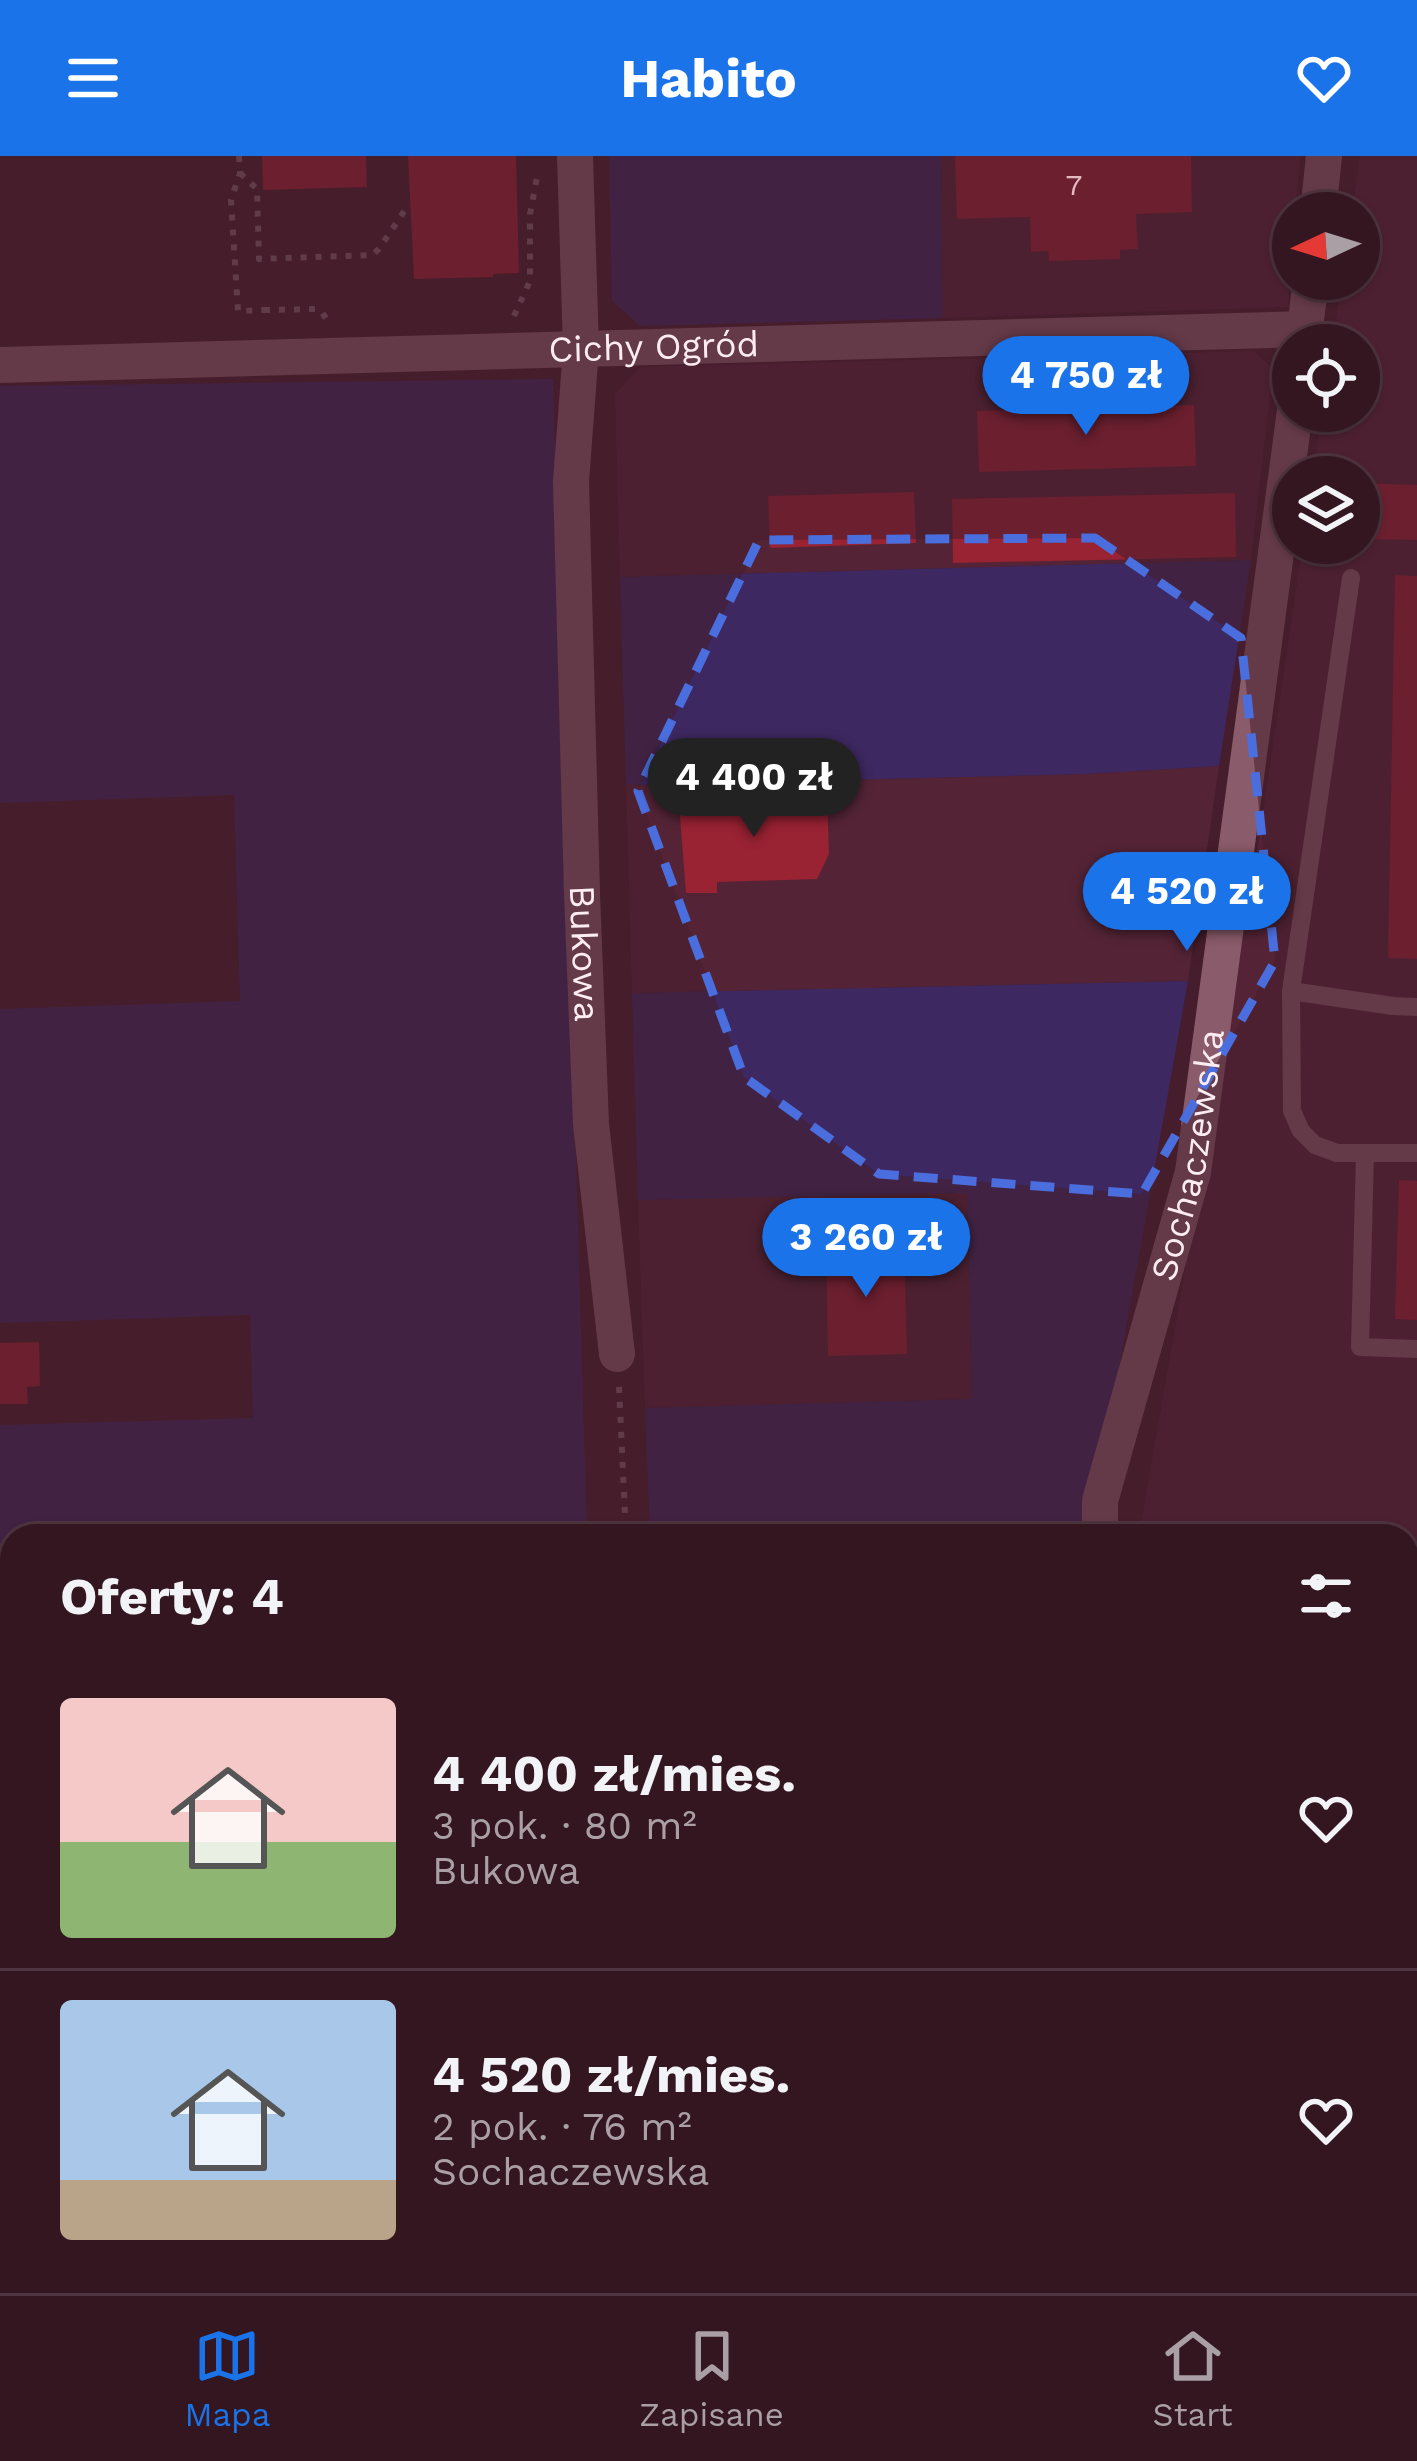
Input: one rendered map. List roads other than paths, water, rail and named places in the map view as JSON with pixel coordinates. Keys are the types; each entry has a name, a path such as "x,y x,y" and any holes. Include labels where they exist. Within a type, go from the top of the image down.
{"street":[{"path":"1320,192 1324,156"},
{"name":"Bukowa","path":"557,159 581,350 571,481 591,1124 617,1354"},
{"name":"Cichy Ogród","path":"0,364 1272,338"},
{"name":"Sochaczewska","path":"1100,1524 1100,1501 1193,1172 1291,432"}],"lane":[{"path":"1351,578 1291,991 1292,1111 1301,1131 1315,1145 1337,1153 1417,1153"},
{"path":"1291,991 1417,1007"},
{"path":"1365,1153 1360,1347 1417,1349"}]}
